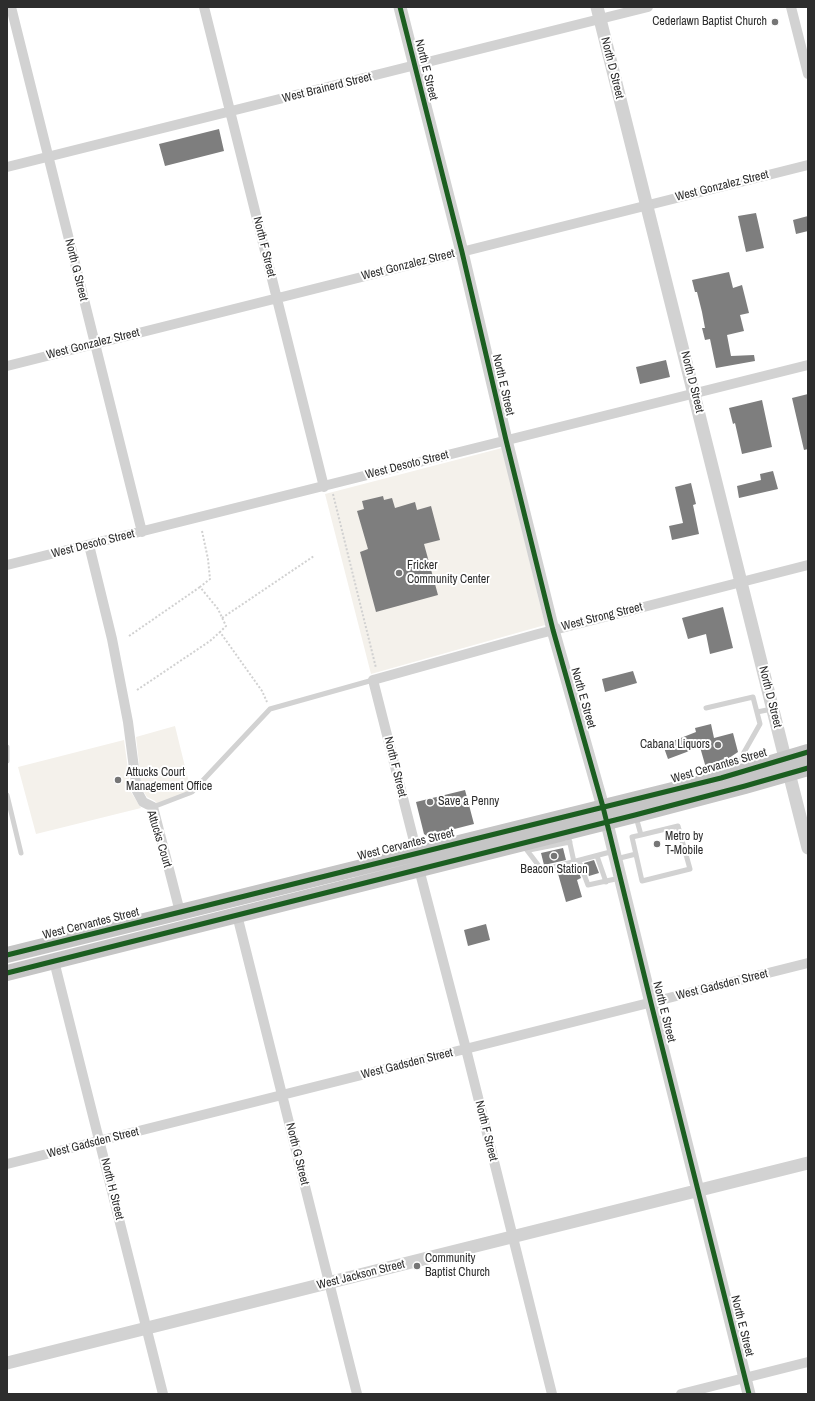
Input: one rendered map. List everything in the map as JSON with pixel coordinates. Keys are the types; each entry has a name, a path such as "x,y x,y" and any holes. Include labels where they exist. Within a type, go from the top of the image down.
{"main road":[{"name":"West Cervantes Street","path":"7,973 419,869 569,836 605,814 635,814 745,786 787,765 808,752"},
{"name":"West Cervantes Street","path":"7,955 416,853 605,814 732,774 787,765 808,768"},
{"path":"237,915 238,908 243,903 304,888 325,876"},
{"path":"91,952 103,941 116,936 171,922 180,912"}],"street":[{"name":"North G Street","path":"11,7 142,532"},
{"name":"North F Street","path":"204,7 277,298 328,486"},
{"name":"North E Street","path":"400,7 462,252 506,440 553,630 605,814 749,1394"},
{"name":"West Brainerd Street","path":"7,167 415,66 599,13 648,7"},
{"path":"791,7 808,74"},
{"name":"North D Street","path":"599,13 808,848"},
{"name":"West Gonzalez Street","path":"7,366 808,165"},
{"name":"West Desoto Street","path":"7,565 808,365"},
{"name":"Attucks Court","path":"89,545 112,639 128,722 137,791 143,802 153,807 180,912"},
{"name":"West Strong Street","path":"376,680 553,630 808,565"},
{"name":"North F Street","path":"376,680 416,853"},
{"name":"North F Street","path":"419,869 466,1049 552,1394"},
{"name":"North G Street","path":"237,915 357,1394"},
{"name":"North H Street","path":"54,961 164,1394"},
{"name":"West Gadsden Street","path":"7,1164 808,963"},
{"name":"West Jackson Street","path":"7,1363 808,1163"},
{"path":"681,1394 808,1362"}],"lane":[{"path":"153,807 192,792 270,709 376,680"},
{"path":"706,708 754,697 760,724 732,774"},
{"path":"757,712 773,708"},
{"path":"7,747 7,761"},
{"path":"7,795 20,853"},
{"path":"635,814 640,835"},
{"path":"678,826 690,869 642,881 632,837 640,835 678,826"},
{"path":"569,836 577,861 588,885 621,878"},
{"path":"524,847 542,870 597,856 636,854"},
{"path":"597,856 606,882"}],"path":[{"path":"328,486 376,680"},
{"path":"129,636 210,579 208,559 202,531"},
{"path":"222,618 314,556"},
{"path":"137,690 210,641 226,626 218,609 200,587"},
{"path":"220,632 262,691 270,709"}],"shaded area":[{"path":"502,448 545,625 371,674 325,494"},
{"path":"175,726 192,795 157,804 155,801 147,797 142,789 136,737"},
{"path":"124,740 131,792 141,808 36,834 18,767"}],"building":[{"path":"219,129 224,151 165,166 159,144"},
{"path":"756,213 764,248 746,252 738,216"},
{"path":"808,216 808,231 796,234 793,220"},
{"path":"729,272 733,288 742,285 749,313 740,315 744,331 727,335 731,356 754,355 755,361 716,368 710,339 705,340 702,328 705,328 702,312 692,280"},
{"path":"666,360 670,377 640,384 636,367"},
{"path":"808,394 808,449 804,450 792,398"},
{"path":"762,400 772,447 742,454 735,423 733,424 729,408"},
{"path":"773,471 778,489 739,498 737,486 761,480 760,474"},
{"path":"691,483 696,504 693,505 699,534 672,540 669,526 683,523 675,487"},
{"name":"Fricker Community Center","path":"383,496 384,500 392,498 395,508 415,502 417,510 431,506 440,540 424,544 438,595 376,612 360,552 368,549 357,511 364,509 362,501"},
{"path":"723,607 733,648 710,654 706,634 688,639 682,618"},
{"path":"633,671 637,683 605,692 602,679"},
{"name":"Cabana Liquors","path":"711,724 714,738 733,733 738,752 717,766 706,768 700,747 668,759 663,745 696,732 695,728"},
{"path":"465,790 474,824 427,836 424,834 416,802"},
{"path":"563,848 566,860 544,865 541,853"},
{"path":"594,860 599,873 589,876 584,863"},
{"path":"576,865 581,878 577,880 582,897 566,902 557,870"},
{"path":"486,924 490,940 468,946 464,930"}],"cycle path":[{"path":"400,7 462,252 506,440 553,630 603,807 749,1394"},
{"path":"7,955 721,778 808,752"},
{"path":"7,973 635,815 808,768"}],"place":[{"name":"Cederlawn Baptist Church","path":"775,22"},
{"name":"Fricker Community Center","path":"399,573"},
{"name":"Cabana Liquors","path":"718,745"},
{"name":"Attucks Court Management Office","path":"118,780"},
{"name":"Save a Penny","path":"430,802"},
{"name":"Metro by T-Mobile","path":"657,844"},
{"name":"Beacon Station","path":"554,856"},
{"name":"Community Baptist Church","path":"417,1266"}]}
